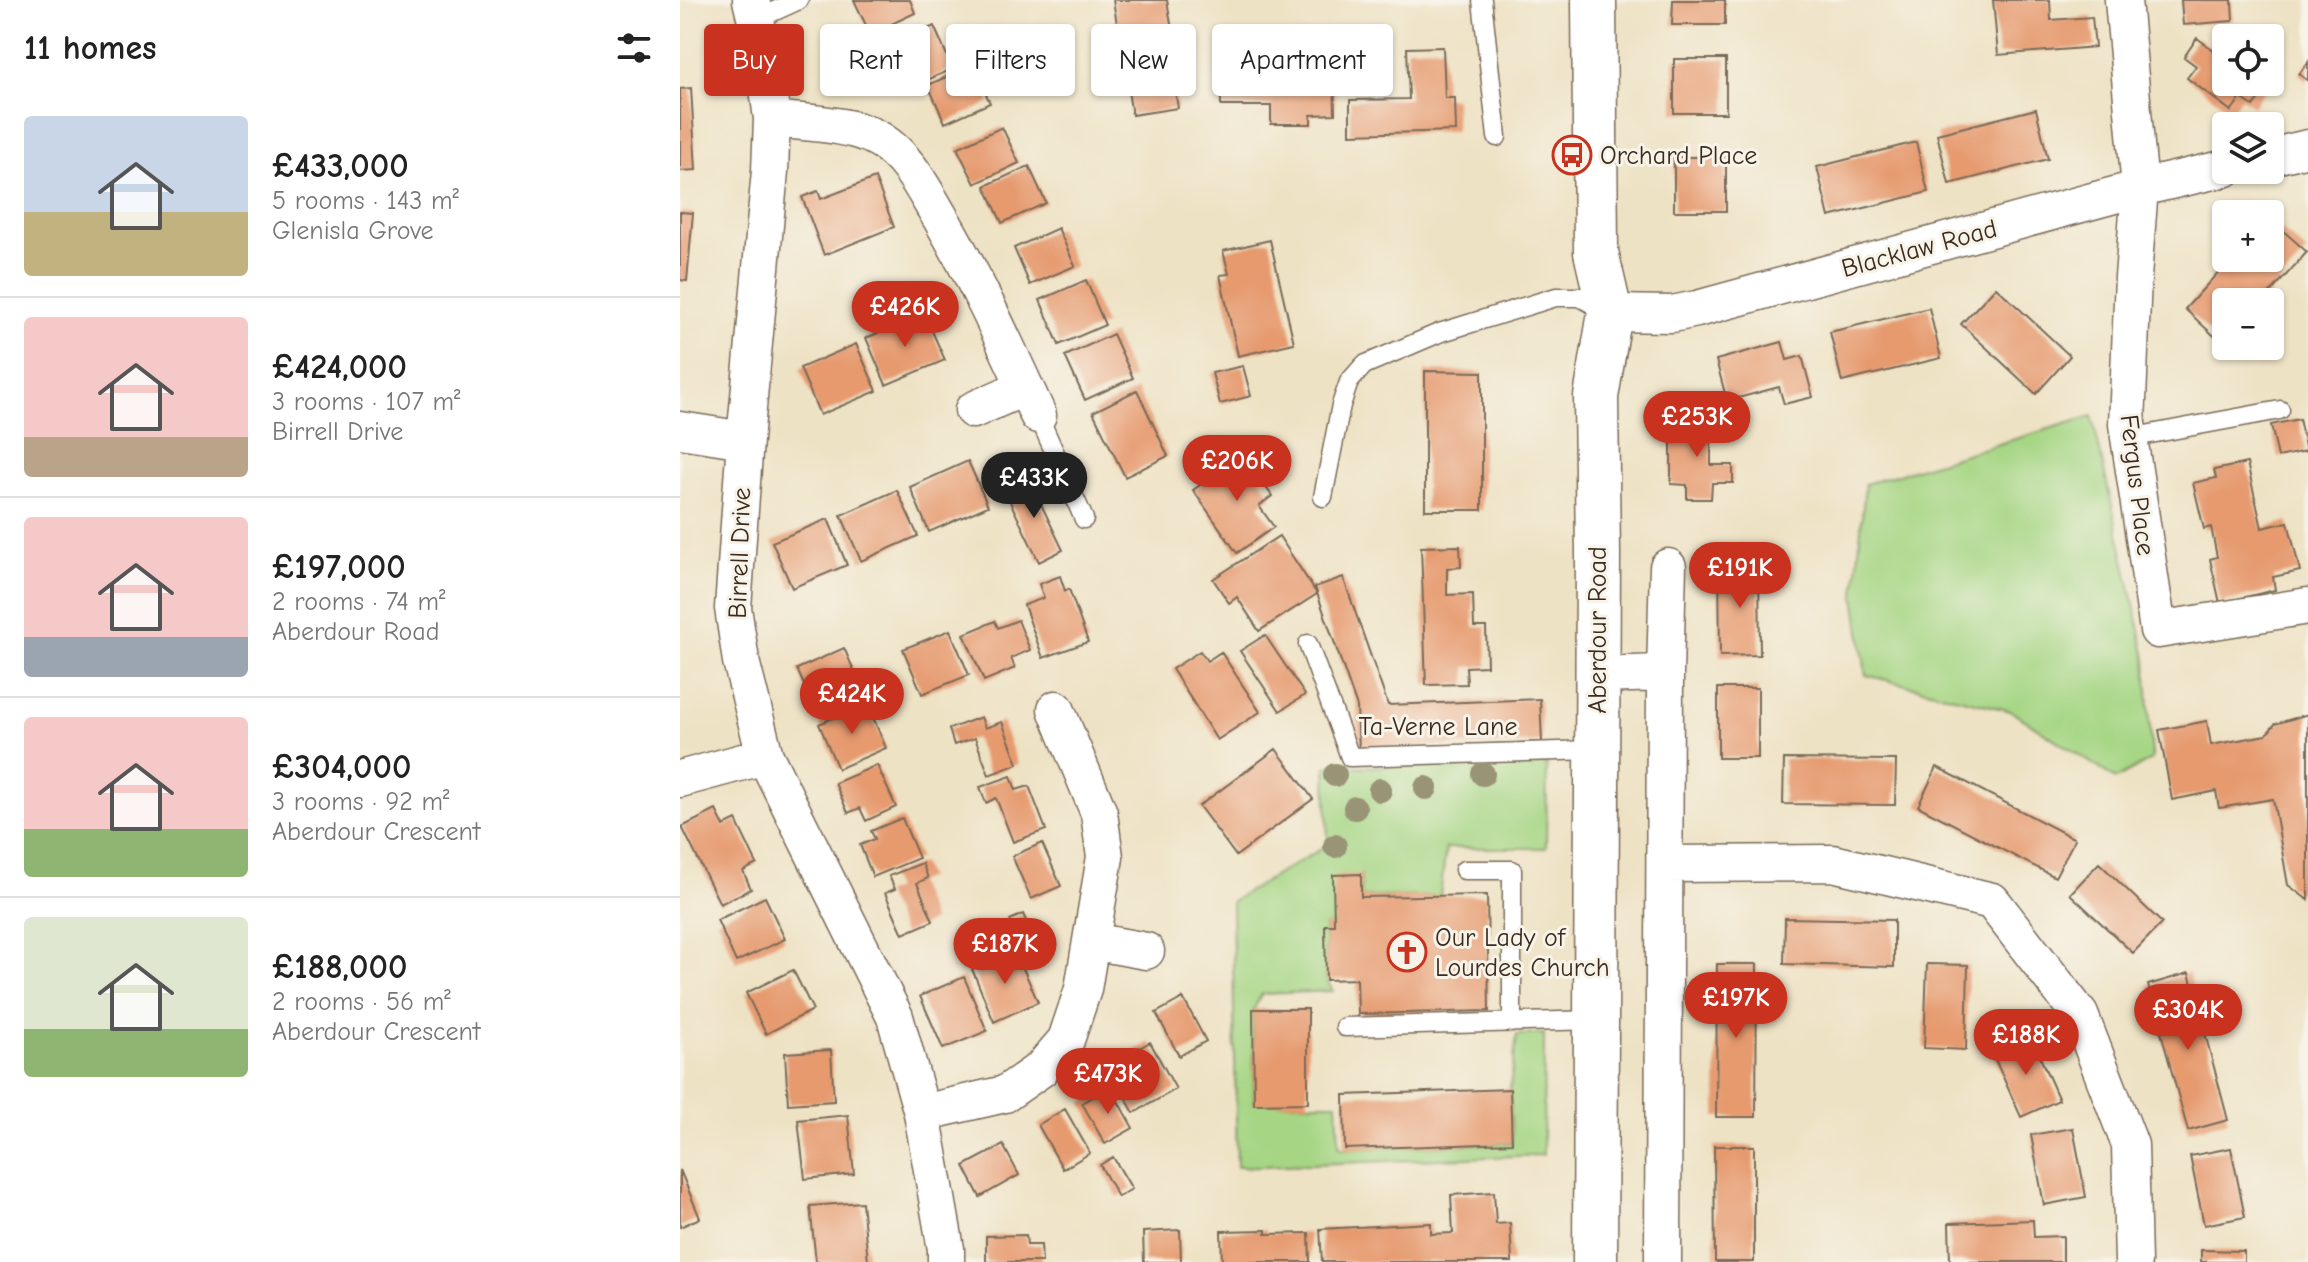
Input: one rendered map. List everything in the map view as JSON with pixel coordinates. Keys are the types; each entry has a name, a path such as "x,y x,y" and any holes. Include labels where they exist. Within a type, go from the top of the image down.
{"main road":[{"name":"Aberdour Road","path":"1594,0 1596,252 1610,313 1596,397 1595,1262"}],"street":[{"name":"Fergus Place","path":"2123,0 2140,188 2127,424 2158,630 2308,606"},
{"name":"Birrell Drive","path":"753,10 763,51 772,119 733,608 741,661 765,756 895,1017 922,1113 946,1262"},
{"path":"772,119 853,130 878,139 898,154 915,174 967,264 1032,401 973,410"},
{"path":"2284,154 2308,148"},
{"name":"Blacklaw Road","path":"1610,313 1672,314 1697,309 2140,188 2212,171"},
{"path":"680,430 745,440"},
{"path":"1663,1262 1668,567"},
{"path":"1597,675 1665,673"},
{"path":"922,1113 1005,1094 1041,1069 1066,1040 1083,989 1105,857 1099,813 1056,709"},
{"path":"680,779 765,756"},
{"path":"1665,864 1833,863 1992,901 2080,1015 2130,1145 2133,1262"},
{"path":"1091,941 1146,951"}],"lane":[{"path":"753,10 799,0"},
{"path":"1482,0 1497,137"},
{"path":"1323,497 1341,405 1349,382 1364,365 1439,333 1556,297 1580,297 1610,313"},
{"path":"1032,401 1084,519"},
{"path":"2129,438 2280,410"},
{"name":"Ta-Verne Lane","path":"1308,644 1350,757 1596,750"},
{"path":"1464,870 1512,870 1512,1023"},
{"path":"1345,1027 1596,1020"}],"green space":[{"path":"2092,416 2146,658 2152,759 2116,779 2011,711 1866,675 1855,595 1865,484"},
{"path":"1547,764 1546,848 1446,848 1440,896 1361,897 1361,874 1334,925 1325,926 1326,979 1333,991 1262,994 1253,1010 1254,1103 1337,1103 1339,1146 1345,1149 1512,1143 1510,1089 1517,1035 1544,1034 1543,1155 1237,1167 1232,901 1328,845 1326,767"}],"building":[{"path":"854,0 910,0 915,13 891,24 865,24"},
{"path":"1113,0 1167,0 1171,24 1117,24"},
{"path":"1673,0 1725,0 1725,25 1672,25"},
{"path":"1993,0 2050,0 2051,20 2092,17 2095,47 1998,55"},
{"path":"2181,0 2232,0 2233,21 2183,25"},
{"path":"934,26 946,53 946,72 930,79 930,28"},
{"path":"2197,38 2212,49 2212,96 2261,96 2253,106 2241,98 2231,111 2187,78 2196,66 2184,57"},
{"path":"1443,47 1445,98 1455,98 1456,131 1350,134 1350,100 1409,99 1407,48"},
{"path":"1674,59 1726,59 1726,113 1674,113"},
{"path":"2308,62 2308,81 2299,74"},
{"path":"946,77 946,96 987,96 990,103 945,123 930,84"},
{"path":"691,88 696,170 680,171 680,89"},
{"path":"1129,96 1176,96 1178,108 1132,115"},
{"path":"1221,96 1335,96 1335,114 1311,115 1311,124 1271,124 1271,106 1221,106"},
{"path":"2036,109 2048,159 1949,184 1937,134"},
{"path":"1002,127 1019,163 975,184 957,148"},
{"path":"1916,142 1928,192 1829,217 1817,167"},
{"path":"1674,157 1726,157 1726,211 1674,211"},
{"path":"1029,166 1046,203 1002,223 985,186"},
{"path":"875,178 894,227 824,255 802,197 818,191 821,199"},
{"path":"680,212 693,213 687,281 680,280"},
{"path":"1058,228 1075,266 1030,285 1014,248"},
{"path":"2284,231 2307,252 2275,288 2212,288 2212,334 2185,309 2218,272 2284,272"},
{"path":"1270,240 1294,343 1238,356 1220,275 1229,274 1223,251"},
{"path":"1086,280 1105,325 1059,345 1040,300"},
{"path":"1996,287 2070,356 2036,394 1961,324"},
{"path":"1929,308 1941,358 1842,382 1830,332"},
{"path":"924,313 945,360 886,385 866,338"},
{"path":"1113,334 1133,378 1085,400 1065,356"},
{"path":"1782,342 1787,360 1802,356 1813,397 1784,404 1779,387 1727,401 1716,360"},
{"path":"856,344 877,391 820,415 800,368"},
{"path":"1243,366 1251,396 1220,404 1212,373"},
{"path":"1425,371 1482,372 1482,510 1425,510"},
{"path":"1137,390 1168,456 1125,477 1093,412"},
{"path":"1687,415 1711,415 1711,465 1733,465 1733,483 1712,483 1711,499 1687,499 1687,485 1671,484 1671,431 1688,431"},
{"path":"2299,419 2306,451 2278,457 2271,425"},
{"path":"1244,455 1272,496 1259,506 1274,527 1237,553 1193,490"},
{"path":"968,461 988,506 929,532 910,487"},
{"path":"2247,463 2262,528 2288,522 2300,571 2273,577 2275,590 2220,603 2210,559 2217,557 2211,527 2204,529 2193,483 2216,478 2214,470"},
{"path":"1028,477 1063,550 1039,562 1004,489"},
{"path":"897,490 918,536 861,561 841,515"},
{"path":"828,519 847,565 792,588 772,542"},
{"path":"1279,536 1317,594 1259,631 1237,597 1229,603 1213,579"},
{"path":"1460,546 1461,567 1447,568 1447,595 1473,594 1474,627 1486,627 1487,666 1466,667 1467,684 1426,685 1421,547"},
{"path":"1759,565 1760,655 1720,656 1719,566"},
{"path":"1060,576 1065,591 1069,589 1088,642 1043,658 1024,605 1044,598 1039,584"},
{"path":"1343,577 1388,705 1540,699 1542,742 1359,749 1357,707 1315,587"},
{"path":"1018,620 1030,650 1011,658 1015,668 984,681 964,634 995,621 998,628"},
{"path":"950,630 969,675 922,694 903,649"},
{"path":"1265,635 1305,695 1280,711 1240,651"},
{"path":"844,648 864,693 816,713 797,669"},
{"path":"1200,651 1207,661 1221,652 1260,712 1217,740 1172,669"},
{"path":"1718,688 1758,688 1758,758 1718,758"},
{"path":"867,703 886,748 838,769 819,724"},
{"path":"2308,714 2308,900 2288,885 2273,799 2219,808 2216,791 2172,800 2159,730 2207,721 2211,745 2266,735 2275,724"},
{"path":"981,717 985,728 1002,722 1018,764 989,775 975,738 954,745 949,729"},
{"path":"1276,749 1313,799 1236,856 1199,806"},
{"path":"1784,759 1896,760 1895,805 1783,804"},
{"path":"877,765 896,807 866,821 860,808 848,813 835,783"},
{"path":"1937,767 2075,839 2055,877 1918,806"},
{"path":"1011,776 1016,790 1029,786 1046,830 1013,842 996,798 986,803 980,787"},
{"path":"716,810 724,826 736,820 757,864 743,871 751,889 720,904 682,827"},
{"path":"902,818 919,858 873,877 860,845 875,839 871,831"},
{"path":"1042,843 1061,886 1031,899 1012,856"},
{"path":"922,863 928,878 917,883 933,921 903,934 885,893 895,889 889,876"},
{"path":"2099,863 2162,923 2133,953 2070,894"},
{"name":"Our Lady of Lourdes Church","path":"1361,874 1361,897 1487,895 1489,1011 1358,1014 1357,979 1326,980 1325,925 1334,925 1333,875"},
{"path":"765,897 785,939 736,962 717,920"},
{"path":"1023,914 1038,947 1025,953 1010,920"},
{"path":"1785,918 1894,920 1894,967 1784,964"},
{"path":"1015,950 1038,1002 994,1022 972,969"},
{"path":"1717,964 1757,964 1756,1117 1716,1117"},
{"path":"1927,964 1968,965 1966,1050 1924,1048"},
{"path":"793,970 813,1010 766,1034 746,993"},
{"path":"2189,973 2228,1120 2188,1131 2148,985"},
{"path":"964,977 987,1031 943,1049 920,996"},
{"path":"1183,998 1206,1041 1179,1056 1156,1013"},
{"path":"1253,1009 1308,1009 1308,1103 1254,1104"},
{"path":"2031,1037 2059,1100 2021,1117 1993,1055"},
{"path":"1150,1042 1176,1089 1134,1113 1108,1066"},
{"path":"831,1050 834,1101 788,1104 785,1053"},
{"path":"1110,1087 1133,1128 1105,1144 1082,1103"},
{"path":"1510,1089 1512,1143 1345,1149 1344,1095"},
{"path":"1065,1109 1090,1153 1063,1169 1038,1125"},
{"path":"848,1115 854,1174 805,1179 798,1120"},
{"path":"2073,1128 2086,1197 2044,1205 2031,1135"},
{"path":"1003,1145 1019,1175 980,1197 964,1166"},
{"path":"1714,1146 1754,1146 1754,1262 1715,1262"},
{"path":"2231,1148 2245,1217 2204,1225 2190,1156"},
{"path":"1113,1157 1132,1189 1118,1197 1100,1165"},
{"path":"680,1170 700,1218 680,1227"},
{"path":"1494,1192 1496,1224 1510,1223 1512,1262 1322,1262 1320,1229 1431,1223 1431,1234 1453,1233 1451,1195"},
{"path":"862,1202 868,1261 816,1262 810,1206"},
{"path":"2033,1220 2034,1237 2063,1236 2063,1262 1950,1262 1949,1223"},
{"path":"1180,1230 1181,1262 1144,1262 1143,1232"},
{"path":"1266,1230 1266,1234 1309,1233 1310,1262 1222,1262 1221,1231"},
{"path":"1026,1235 1027,1245 1041,1245 1042,1262 986,1262 986,1236"},
{"path":"2201,1250 2244,1251 2244,1262 2201,1262"}],"place":[{"name":"Orchard Place","path":"1572,155"},
{"name":"Our Lady of Lourdes Church","path":"1407,952"}]}
